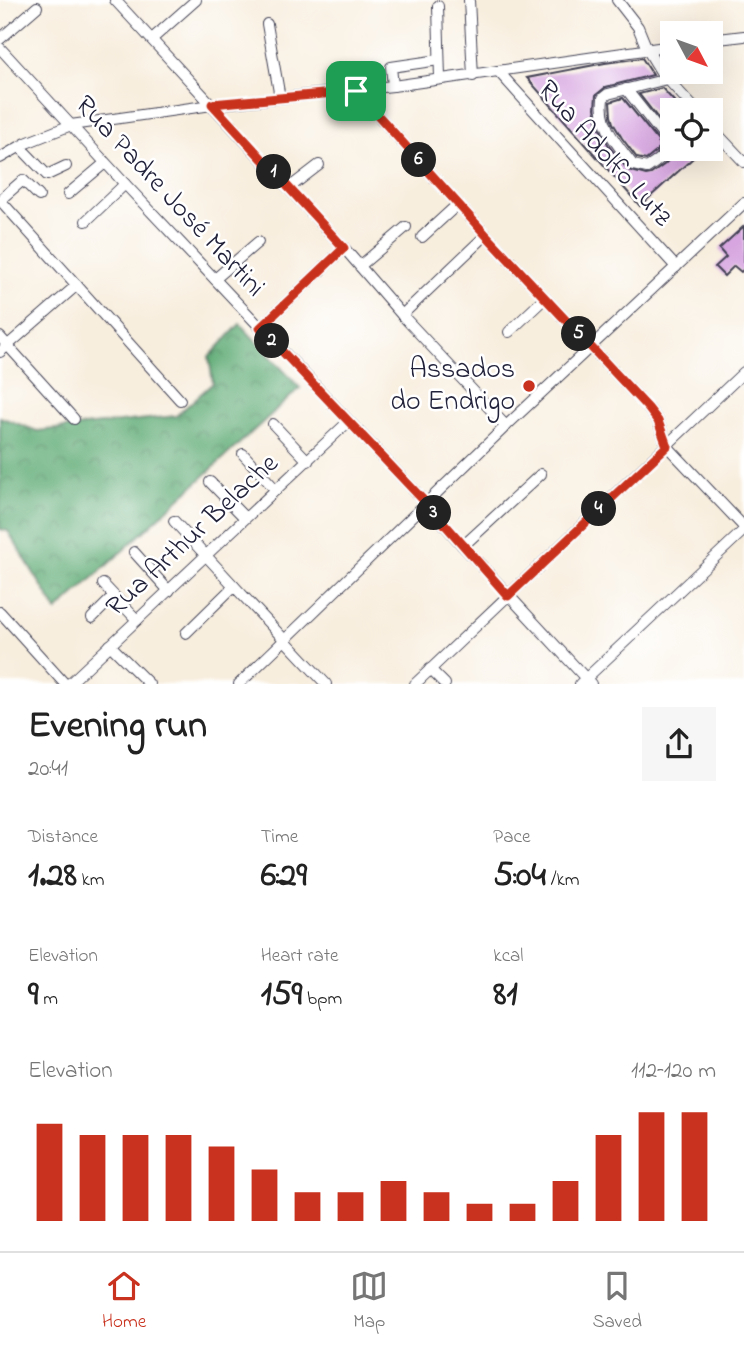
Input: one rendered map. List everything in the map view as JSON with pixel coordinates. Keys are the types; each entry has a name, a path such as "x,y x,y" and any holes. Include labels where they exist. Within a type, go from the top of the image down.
{"street":[{"path":"115,0 506,426"},
{"path":"152,39 196,0"},
{"path":"469,0 473,76"},
{"path":"621,2 638,27 646,49 660,69"},
{"path":"438,6 440,79"},
{"path":"0,40 37,7"},
{"path":"267,24 280,98"},
{"path":"723,38 744,36"},
{"path":"0,158 71,125 212,104 356,91 473,76 660,47"},
{"name":"Rua Padre José Martini","path":"0,48 427,504 585,682"},
{"path":"393,86 391,67 439,60"},
{"name":"Rua Adolfo Lutz","path":"498,71 676,267"},
{"path":"626,89 668,144 662,158 647,168 633,165 609,134 601,108 603,98 608,94 626,89 660,81"},
{"path":"672,84 685,98"},
{"path":"356,91 653,414 667,446 744,528 585,682"},
{"path":"723,140 744,162"},
{"path":"20,147 47,175 66,166"},
{"path":"68,194 105,163"},
{"path":"289,188 319,165"},
{"path":"39,195 23,180 0,200 180,400"},
{"path":"86,221 125,184"},
{"path":"422,237 458,204"},
{"path":"239,684 506,426 742,209"},
{"path":"360,266 406,227"},
{"path":"402,315 486,235"},
{"path":"215,279 258,242"},
{"path":"260,328 344,248"},
{"path":"4,349 77,285"},
{"path":"509,332 545,298"},
{"path":"0,337 4,349 74,419"},
{"path":"415,684 744,372"},
{"name":"Rua Arthur Belache","path":"67,684 348,422"},
{"path":"273,424 308,461"},
{"path":"243,454 276,489"},
{"path":"463,546 541,474"},
{"path":"210,482 245,518"},
{"path":"174,521 326,684"},
{"path":"134,552 169,590"},
{"path":"103,584 136,620"},
{"path":"186,633 234,586"},
{"path":"92,618 114,596"},
{"path":"0,612 67,684"},
{"path":"110,645 149,684"},
{"path":"430,669 445,684"}],"green space":[{"path":"240,324 300,388 57,611 8,531 0,529 0,417 37,431 176,416 213,383 209,357"}],"building":[{"path":"642,58 653,75 606,87 596,95 595,108 600,129 609,146 628,170 646,175 668,161 690,161 640,206 527,78"},
{"path":"662,88 671,98 660,98 660,121 639,94"},
{"path":"623,98 658,141 657,151 646,160 637,158 613,123 610,102"},
{"path":"744,226 744,269 741,272 734,266 724,276 715,267 726,257 719,249"}],"place":[{"name":"Assados do Endrigo","path":"529,386"}],"route":[{"path":"356,91 648,408 658,421 667,446 508,596 427,504 260,328 344,248 212,104 356,91"}]}
